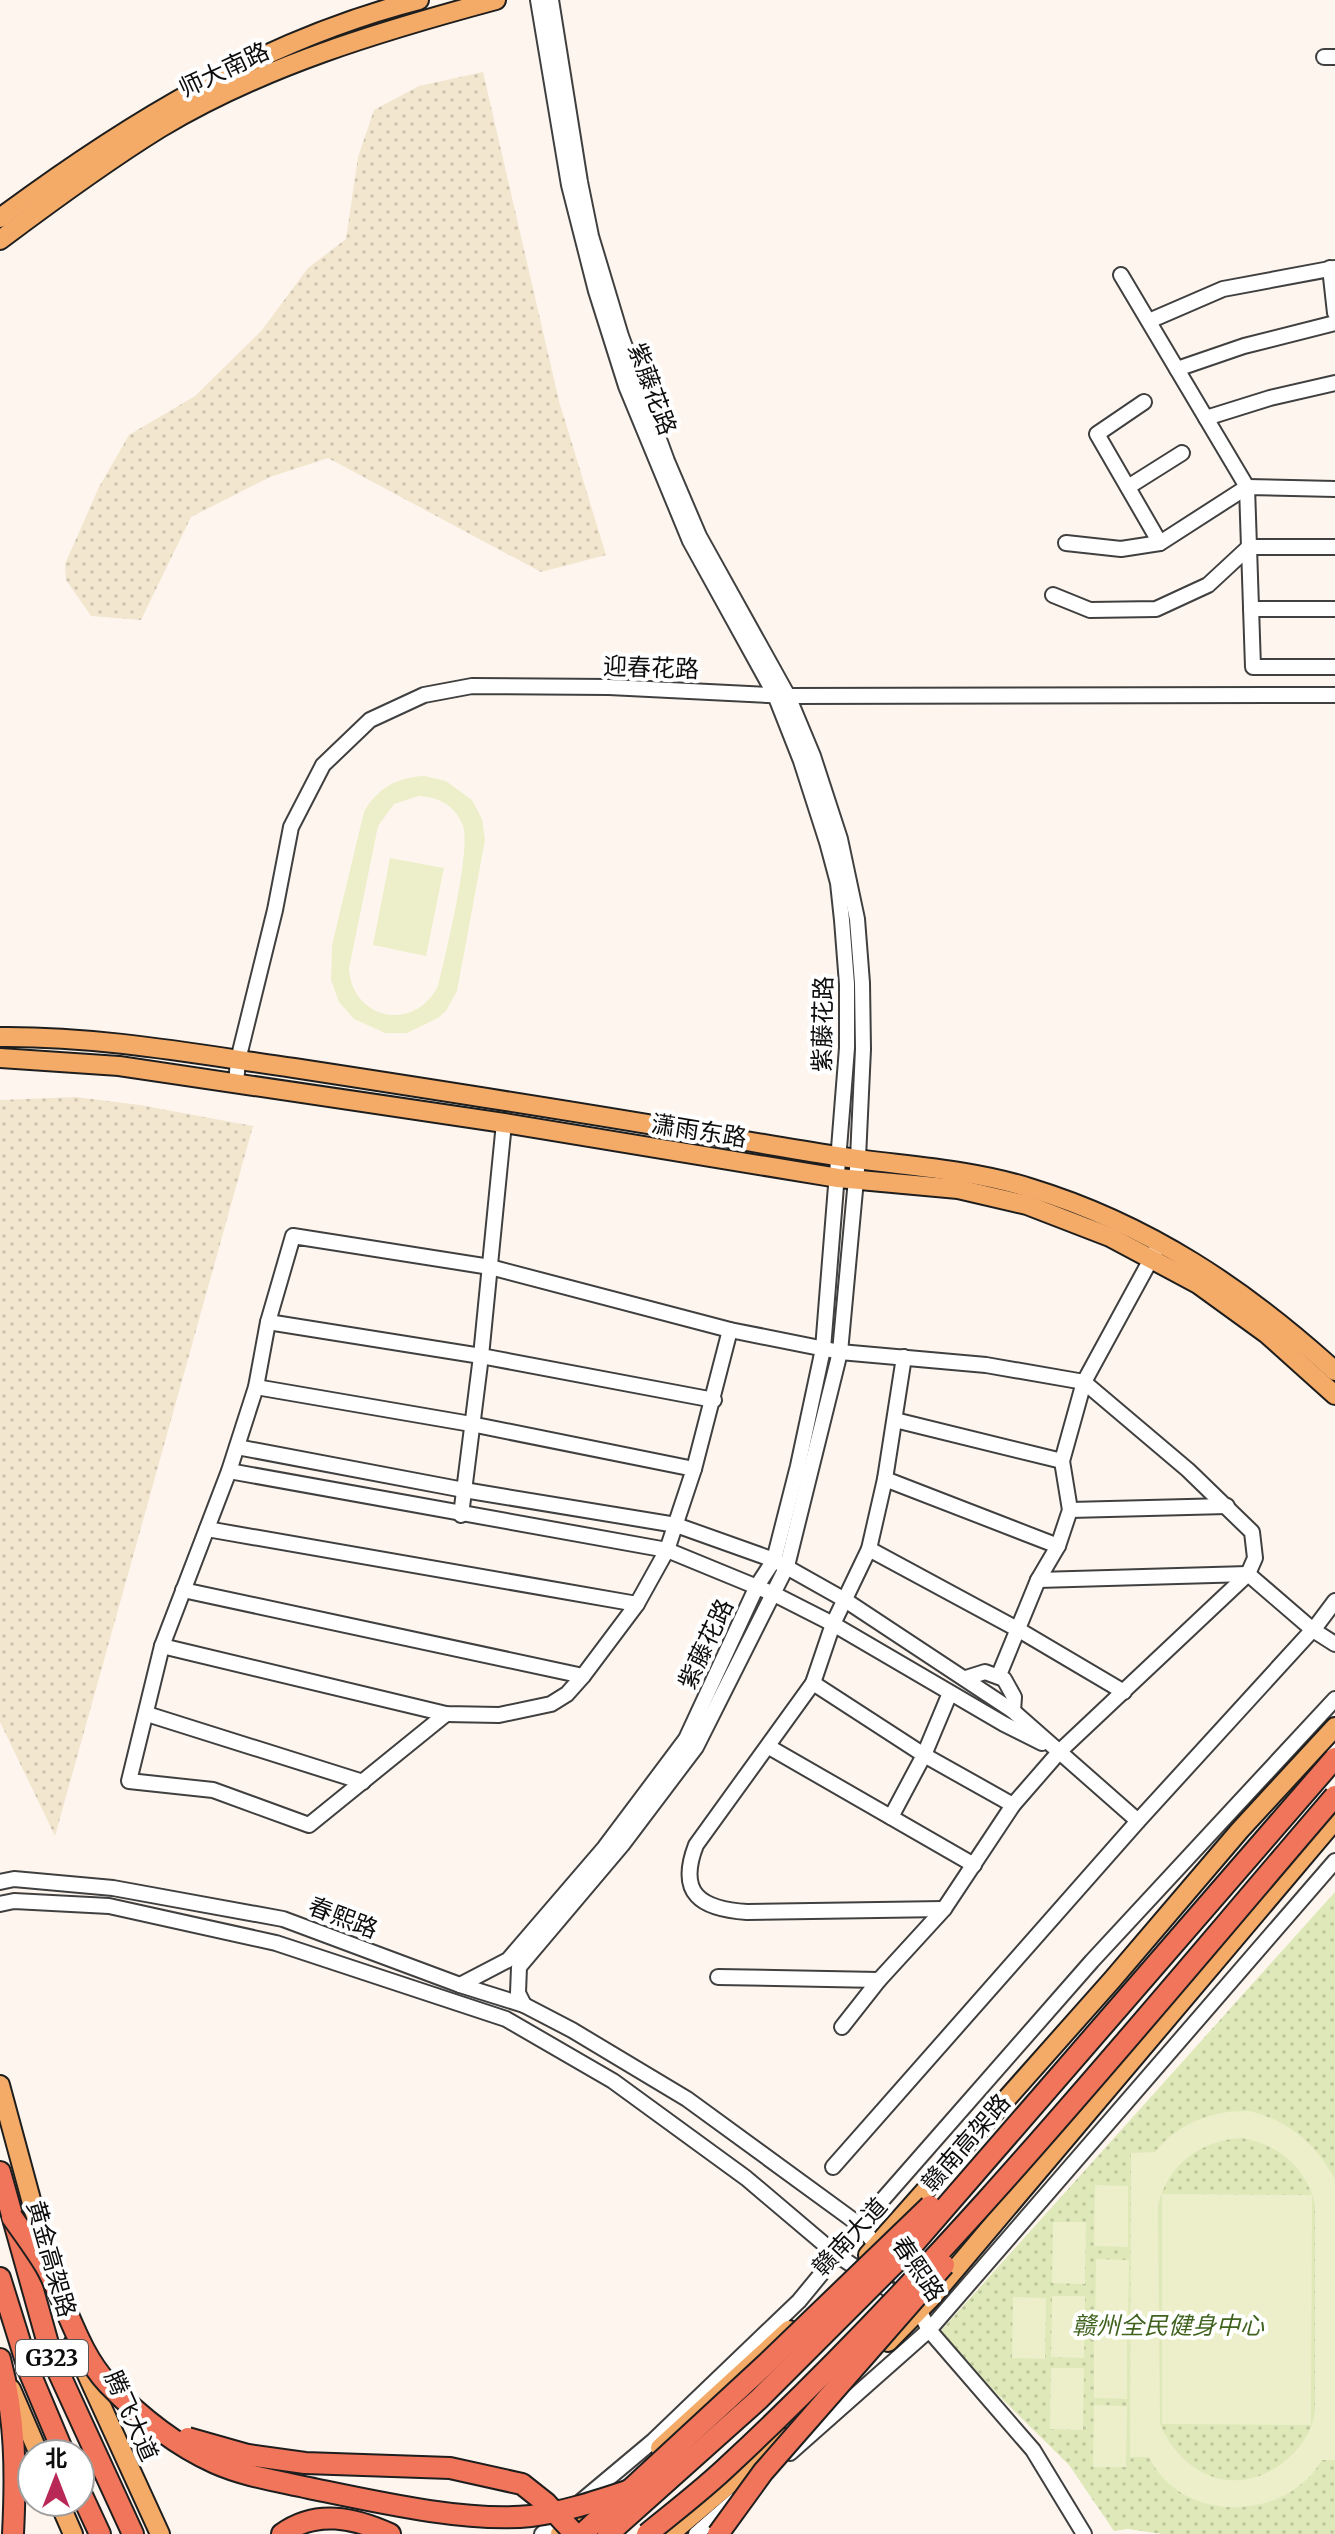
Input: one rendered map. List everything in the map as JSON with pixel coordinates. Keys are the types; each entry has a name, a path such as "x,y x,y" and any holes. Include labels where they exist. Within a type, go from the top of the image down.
{"highway":[{"name":"赣南高架路","path":"608,2534 759,2399 895,2263 1335,1758"},
{"path":"647,2534 729,2465 912,2281 1097,2073 1335,1796"},
{"path":"582,2534 906,2230 1078,2054"},
{"path":"718,2534 763,2472 938,2273 1097,2073"},
{"name":"黄金高架路","path":"0,2172 52,2358 133,2534"},
{"path":"12,2217 45,2266 84,2350 106,2381 136,2411 174,2441 216,2463 259,2477 481,2516 528,2516 580,2507 630,2490"},
{"name":"G323","path":"0,2278 29,2371 57,2438"},
{"path":"0,2358 13,2422 13,2534"},
{"path":"136,2411 180,2436 248,2455 305,2463 450,2468 522,2484 546,2503 575,2534"},
{"path":"734,2534 763,2472"},
{"path":"6,2534 15,2492"},
{"path":"282,2534 320,2519 345,2518 390,2534"}],"main road":[{"name":"师大南路","path":"0,218 64,171 209,81 279,49 419,0"},
{"name":"师大南路","path":"0,240 85,177 162,127 218,98 348,44 409,23 496,0"},
{"name":"潇雨东路","path":"0,1037 118,1043 238,1060 500,1099 849,1157 960,1171 1031,1188 1115,1221 1240,1314 1335,1395"},
{"name":"潇雨东路","path":"0,1058 119,1066 504,1123 847,1179 958,1189 1027,1205 1110,1237 1205,1268 1247,1297 1335,1371"},
{"name":"赣南大道","path":"560,2534 626,2480 769,2347 837,2290 1112,1980 1240,1830 1335,1727"},
{"path":"670,2534 845,2387 921,2308 1335,1820"},
{"name":"腾飞大道","path":"0,2085 31,2207 75,2352 160,2534"},
{"path":"0,2358 32,2438"}],"street":[{"name":"紫藤花路","path":"538,0 569,185 614,351 657,465 690,541 782,696"},
{"name":"紫藤花路","path":"524,2005 518,1993 519,1967 622,1845 696,1747 774,1594 823,1349 863,1049 857,919 840,839 813,756 699,536 667,461 621,336 591,236 551,0"},
{"path":"1149,321 1223,289 1333,268 1335,313"},
{"path":"1121,275 1247,487 1253,667 1335,667"},
{"path":"1177,369 1244,346 1335,323"},
{"path":"1206,418 1270,398 1335,383"},
{"path":"1144,402 1097,434 1160,543"},
{"path":"1128,487 1182,453"},
{"path":"1066,543 1121,549 1160,543 1247,487 1335,489"},
{"path":"1053,595 1090,610 1156,609 1208,585 1249,547 1335,547"},
{"path":"1251,609 1335,609"},
{"name":"迎春花路","path":"236,1084 238,1060 275,910 291,827 323,765 370,720 424,695 472,686 609,687 782,696 1335,695"},
{"path":"461,1515 481,1356 504,1123"},
{"name":"紫藤花路","path":"460,1985 508,1960 586,1870 668,1763 686,1739 757,1586 780,1563 840,1352 847,1179"},
{"path":"446,1714 309,1825 213,1790 129,1781 162,1646 229,1471 256,1387 268,1322 293,1236 490,1267 730,1330 823,1349 986,1365 1084,1382 1227,1506 1252,1532 1255,1558 1248,1574 1060,1751 1013,1805 944,1909 879,1980 842,2027"},
{"path":"999,1675 1038,1580 1058,1546 1070,1510 1062,1461 1084,1382 1156,1250"},
{"path":"268,1322 481,1356 714,1400"},
{"path":"162,1646 446,1714 499,1715 551,1704 567,1694 583,1676 637,1604 667,1550 714,1400 730,1330"},
{"path":"904,1357 885,1479 869,1549 833,1624 813,1683 696,1845 689,1864 690,1884 700,1902 721,1910 944,1909"},
{"path":"256,1387 471,1424 694,1469"},
{"path":"895,1420 1062,1461"},
{"path":"237,1447 464,1490 676,1525 780,1563 845,1600 1013,1711 1138,1821"},
{"path":"229,1471 667,1550 757,1586 833,1624 1004,1724 1060,1751"},
{"path":"885,1479 1058,1546"},
{"path":"1070,1510 1227,1506"},
{"path":"207,1529 637,1604"},
{"path":"869,1549 1019,1630 1124,1692"},
{"path":"1038,1580 1248,1574 1313,1630 1335,1644"},
{"path":"183,1590 583,1676"},
{"path":"833,2167 1138,1821 1313,1630 1335,1601"},
{"path":"966,1678 978,1672 999,1675 1012,1690 1013,1711"},
{"path":"813,1683 924,1755 1013,1805"},
{"path":"891,1817 924,1755 950,1693"},
{"path":"542,2534 653,2441 799,2301 1092,1961 1335,1699"},
{"path":"147,1714 363,1782"},
{"path":"769,1747 974,1865"},
{"path":"696,2534 929,2330 1335,1861"},
{"name":"春熙路","path":"0,1882 14,1879 113,1888 283,1919 460,1985 524,2005 687,2099 861,2226 921,2308 929,2330 1033,2450 1084,2534"},
{"name":"春熙路","path":"0,1904 14,1901 109,1906 276,1943 506,2019 613,2081 746,2178 837,2255 921,2308"},
{"path":"718,1977 879,1980"}],"shaded area":[{"path":"483,72 559,401 606,555 541,572 328,458 270,477 191,517 141,620 91,616 66,580 65,564 99,487 129,435 195,396 262,330 308,268 346,239 358,157 374,110 419,86"},
{"path":"75,1097 140,1105 253,1126 55,1836 0,1722 0,1100"}],"green space":[{"path":"415,777 446,781 472,800 482,819 485,840 457,991 446,1011 438,1018 407,1033 385,1033 354,1019 339,1002 331,980 332,945 364,812 375,796 389,785","holes":["419,796 451,808 463,826 465,839 456,904 438,986 428,1001 415,1010 401,1015 386,1014 361,1000 353,987 349,969 378,826 394,804"]},
{"path":"390,858 444,868 426,956 373,945"},
{"name":"赣州全民健身中心","path":"1335,1892 1335,2534 1114,2531 1069,2465 937,2335"},
{"path":"1250,2111 1289,2128 1310,2145 1335,2179 1335,2460 1322,2460 1306,2480 1285,2495 1260,2504 1234,2507 1209,2504 1185,2495 1164,2479 1149,2457 1130,2457 1131,2153 1155,2152 1186,2126 1210,2116","holes":["1242,2138 1255,2141 1289,2160 1305,2179 1315,2204 1315,2410 1311,2427 1302,2443 1276,2468 1241,2480 1223,2479 1198,2470 1184,2459 1160,2424 1158,2206 1169,2178 1188,2157 1227,2140"]},
{"path":"1095,2185 1128,2186 1128,2247 1094,2246"},
{"path":"1162,2194 1312,2195 1311,2425 1162,2424"},
{"path":"1053,2222 1086,2222 1085,2284 1052,2283"},
{"path":"1096,2259 1129,2260 1128,2321 1095,2321"},
{"path":"1052,2296 1085,2296 1084,2358 1051,2357"},
{"path":"1013,2297 1046,2298 1045,2359 1012,2358"},
{"path":"1094,2337 1127,2337 1127,2399 1094,2398"},
{"path":"1051,2368 1084,2368 1083,2430 1050,2429"},
{"path":"1094,2405 1127,2406 1126,2467 1093,2467"}]}
